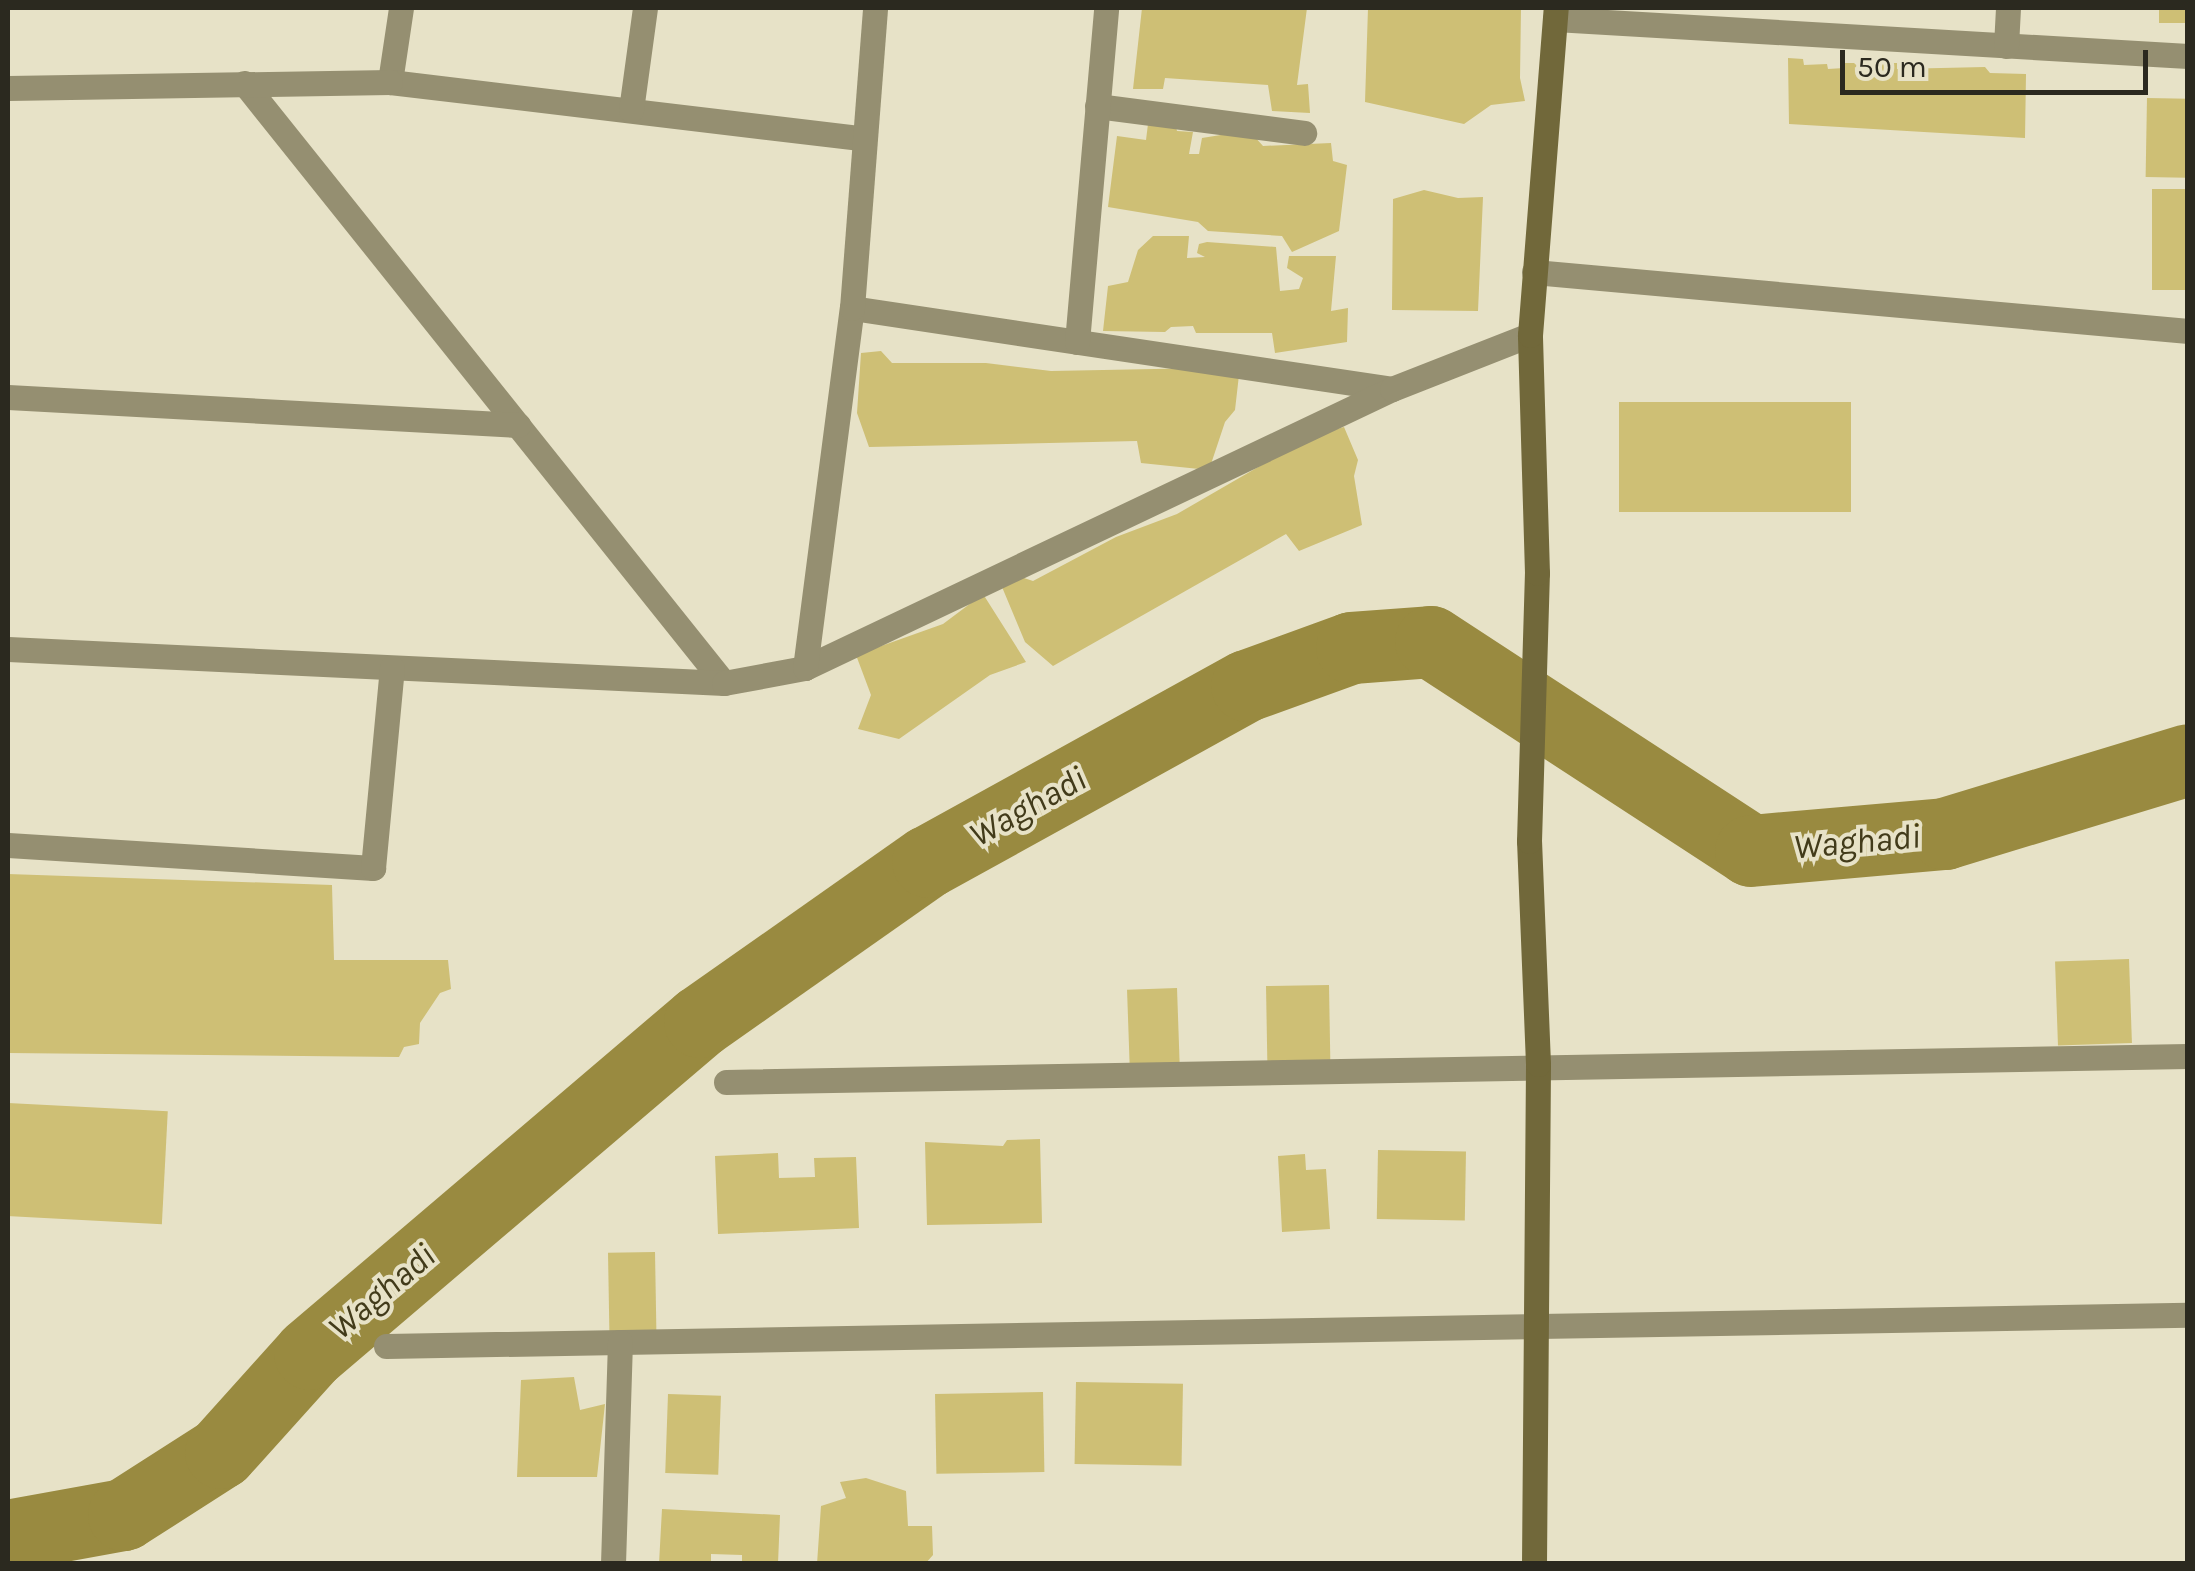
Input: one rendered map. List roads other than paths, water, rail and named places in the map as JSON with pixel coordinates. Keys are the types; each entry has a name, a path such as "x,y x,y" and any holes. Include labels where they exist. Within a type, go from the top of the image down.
{"street":[{"path":"390,82 402,8"},
{"path":"631,110 645,8"},
{"path":"805,668 852,308 875,8"},
{"path":"1077,342 1106,8"},
{"path":"2006,46 2008,8"},
{"path":"1534,1564 1538,1064 1529,842 1537,573 1530,334 1555,13 2188,56"},
{"path":"8,88 390,82 864,138"},
{"path":"244,83 724,683"},
{"path":"1097,106 1304,134"},
{"path":"1534,272 2188,331"},
{"path":"852,308 1392,389"},
{"path":"8,649 724,683 805,668 1392,389 1530,334"},
{"path":"8,397 518,425"},
{"path":"8,845 373,868 392,668"},
{"path":"726,1082 1538,1064 2188,1056"},
{"path":"386,1346 1536,1330 2188,1315"},
{"path":"612,1564 620,1342"}],"waterway":[{"name":"Waghadi","path":"8,1536 124,1515 221,1453 310,1354 700,1022 928,862 1247,686 1352,648 1431,642 1751,851 1945,834 2188,760"}]}
